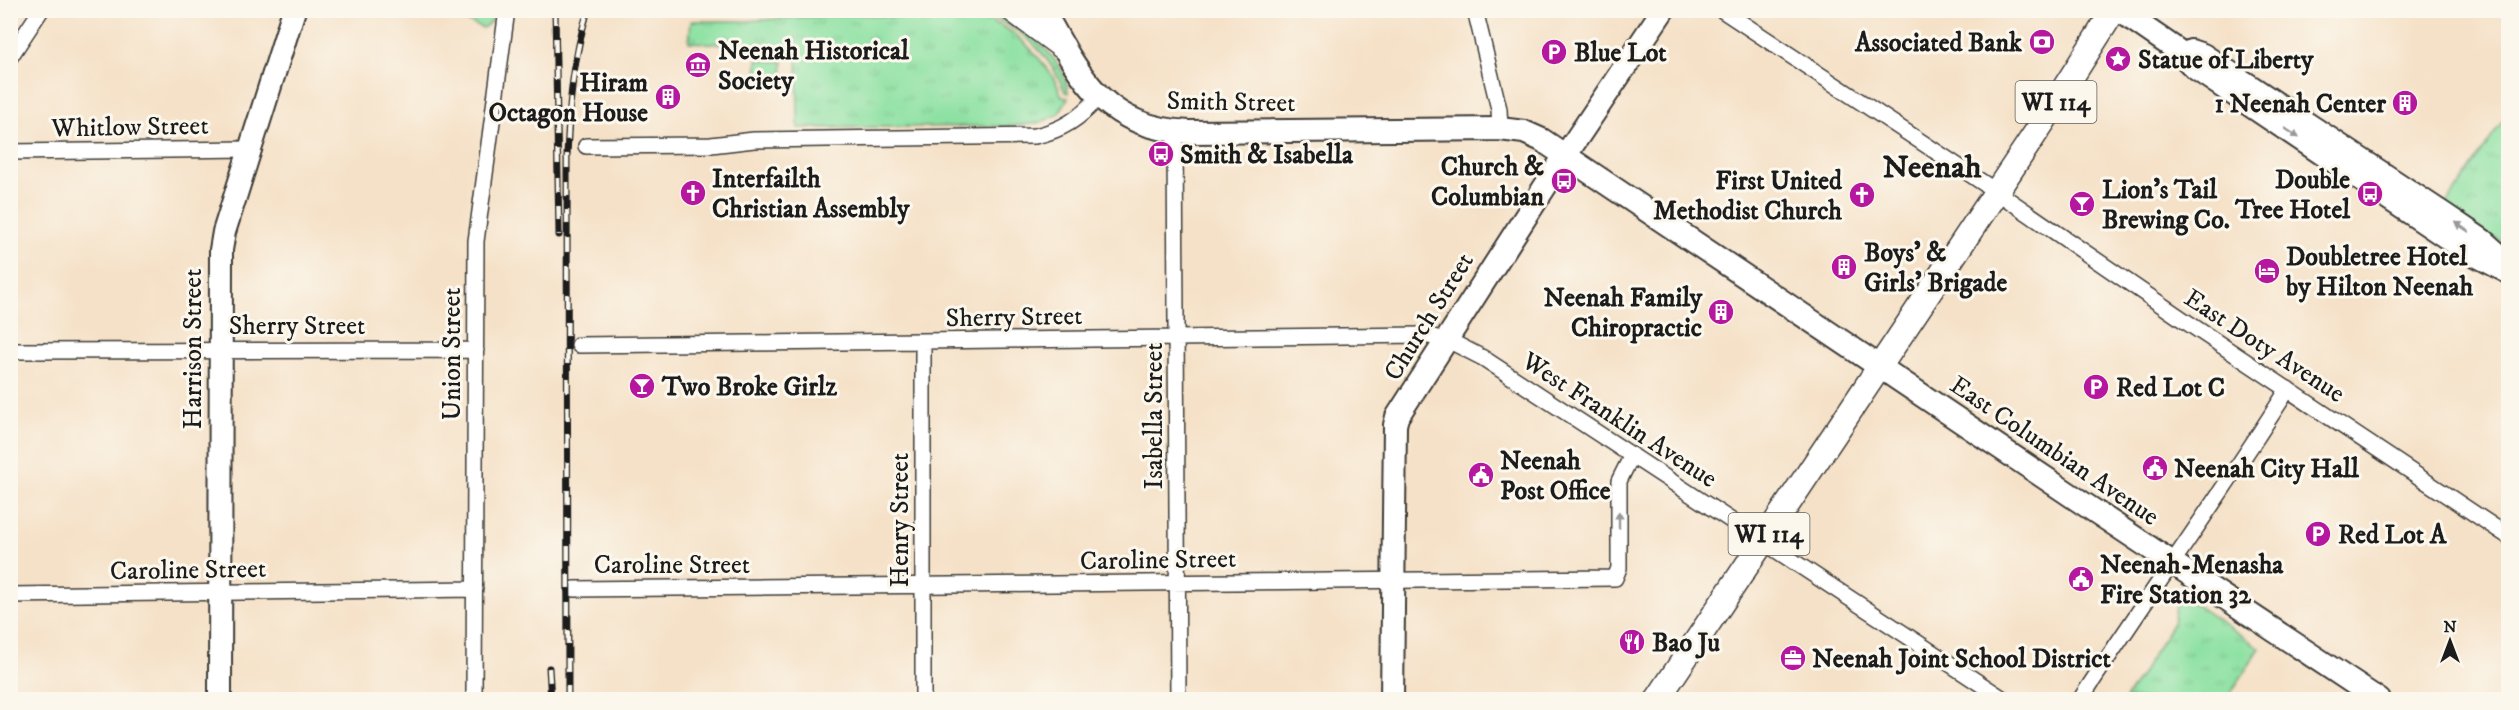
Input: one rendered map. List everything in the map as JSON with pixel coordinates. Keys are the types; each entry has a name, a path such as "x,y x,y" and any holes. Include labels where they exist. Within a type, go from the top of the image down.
{"main road":[{"path":"1013,10 1063,47"},
{"name":"WI 114","path":"1657,699 2117,10"}],"street":[{"path":"10,57 41,10"},
{"name":"Harrison Street","path":"220,699 221,250 224,232 294,10"},
{"name":"Union Street","path":"474,699 476,241 507,10"},
{"name":"Smith Street","path":"1043,10 1077,71 1099,97 1132,119 1150,127 1175,132 1500,129 1532,135 1565,156"},
{"path":"1475,10 1499,109 1500,129"},
{"name":"Church Street","path":"1392,699 1395,425 1397,417 1565,156 1663,10"},
{"name":"East Doty Avenue","path":"1722,10 2508,536"},
{"path":"2117,10 2177,50 2195,68 2464,249 2508,272"},
{"path":"2177,50 2196,51 2203,55 2482,240 2508,263"},
{"path":"586,146 711,144 754,140 1035,136 1050,133 1076,120 1099,97"},
{"name":"Isabella Street","path":"1175,132 1178,699"},
{"name":"Whitlow Street","path":"10,152 250,148"},
{"name":"East Columbian Avenue","path":"1565,156 2379,699"},
{"name":"Sherry Street","path":"579,345 1424,335 1448,340"},
{"name":"West Franklin Avenue","path":"1448,340 1483,358 2005,699"},
{"name":"Henry Street","path":"923,341 923,699"},
{"name":"Sherry Street","path":"10,351 476,350"},
{"path":"2080,699 2244,460 2288,388"},
{"name":"Caroline Street","path":"574,588 1615,578 1619,568 1619,481 1632,455"},
{"name":"Caroline Street","path":"10,595 475,589"}],"green space":[{"path":"994,10 1003,14 1053,57 1065,80 1068,93 1065,92 1051,65 1033,43 1010,26 983,14 984,11"},
{"path":"441,11 496,11 491,22 483,28"},
{"path":"856,14 892,17 955,16 987,20 1019,38 1048,69 1062,97 1068,98 1058,115 1039,123 1015,126 798,128 797,48 689,42 691,21 746,21"},
{"path":"757,60 783,61 782,85 756,84"},
{"path":"2508,113 2508,245 2497,238 2492,239 2446,205"},
{"path":"2178,593 2260,648 2227,699 2125,699 2173,623"}],"railway":[{"path":"555,10 559,235"},
{"path":"568,700 567,156 573,82 588,10"},
{"path":"549,668 551,700"}],"place":[{"name":"Associated Bank","path":"2042,42"},
{"name":"Blue Lot","path":"1554,52"},
{"name":"Statue of Liberty","path":"2118,59"},
{"name":"Neenah Historical Society","path":"698,65"},
{"name":"Hiram Octagon House","path":"668,97"},
{"name":"1 Neenah Center","path":"2405,103"},
{"name":"Smith & Isabella","path":"1161,154"},
{"name":"Church & Columbian","path":"1564,181"},
{"name":"Interfailth Christian Assembly","path":"693,193"},
{"name":"Double Tree Hotel","path":"2370,194"},
{"name":"First United Methodist Church","path":"1862,195"},
{"name":"Lion's Tail Brewing Co.","path":"2082,204"},
{"name":"Boys' & Girls' Brigade","path":"1844,267"},
{"name":"Doubletree Hotel by Hilton Neenah","path":"2267,271"},
{"name":"Neenah Family Chiropractic","path":"1721,312"},
{"name":"Two Broke Girlz","path":"642,386"},
{"name":"Red Lot C","path":"2096,387"},
{"name":"Neenah City Hall","path":"2155,468"},
{"name":"Neenah Post Office","path":"1481,475"},
{"name":"Red Lot A","path":"2318,534"},
{"name":"Neenah-Menasha Fire Station 32","path":"2081,579"},
{"name":"Bao Ju","path":"1632,642"},
{"name":"Neenah Joint School District","path":"1793,658"}],"district":[{"name":"Neenah","path":"1932,166"}]}
